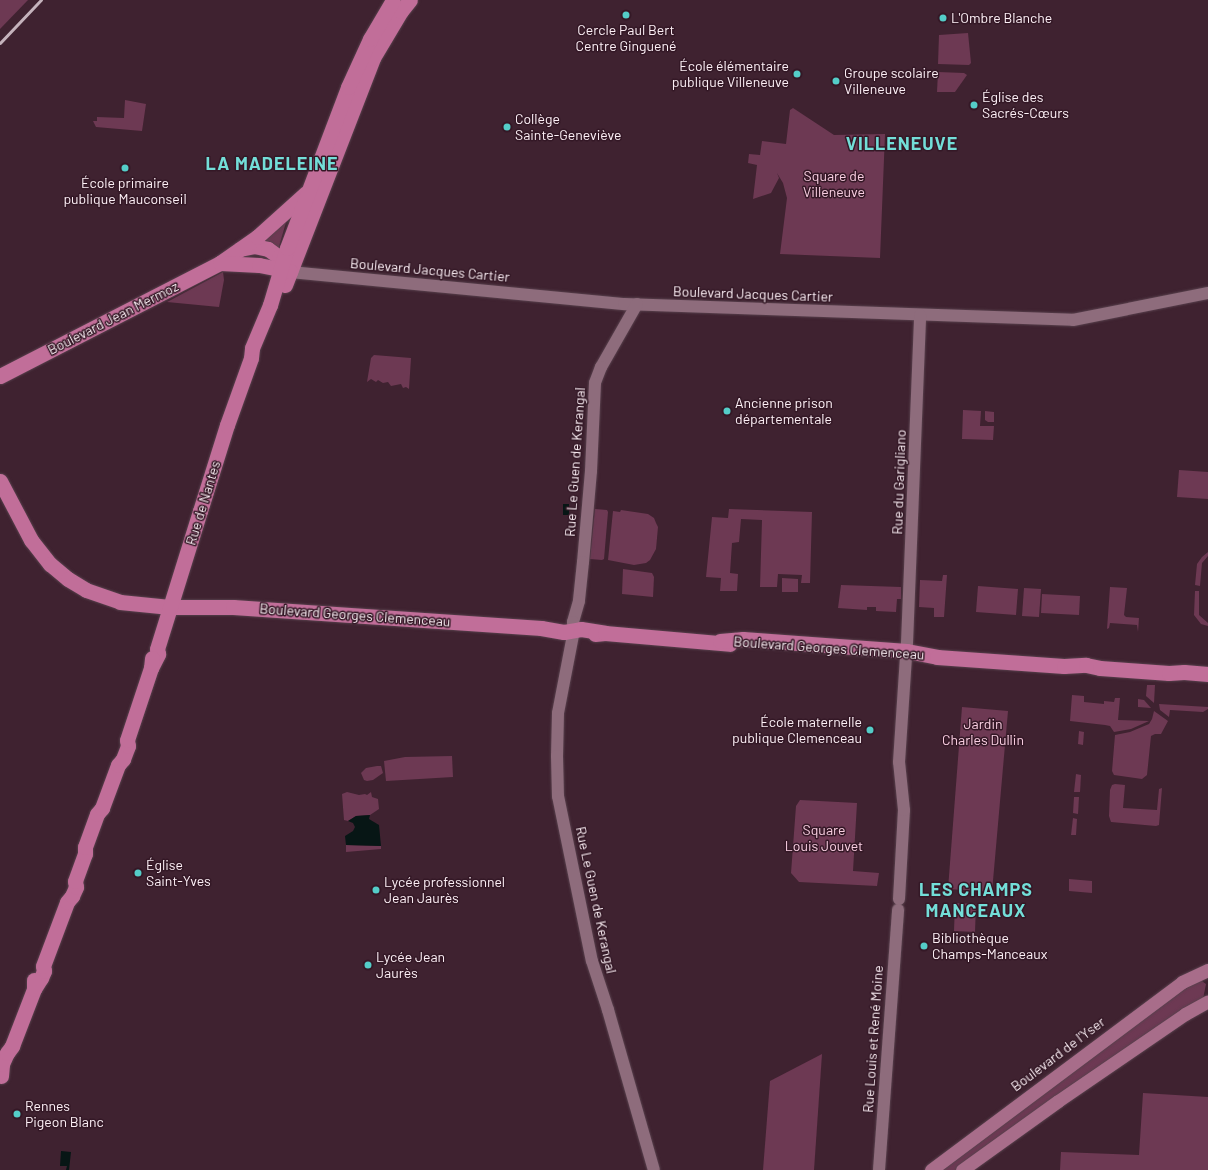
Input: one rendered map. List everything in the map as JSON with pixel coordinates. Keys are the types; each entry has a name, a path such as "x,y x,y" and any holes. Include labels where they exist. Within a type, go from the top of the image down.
{"main road":[{"path":"331,151 348,87 370,39 393,0"},
{"path":"331,151 373,58 401,11 410,0"},
{"name":"Rue de Nantes","path":"288,267 309,190 331,151"},
{"name":"Rue de Nantes","path":"1,1078 12,1054 12,1046 34,989 44,971 43,966 67,902 72,896 76,887 75,881 97,814 102,808 118,765 123,759 128,746 127,740 154,653 157,649 227,425 251,358 252,348 270,305 315,208 331,151"},
{"path":"223,264 238,250 261,233 309,190"},
{"path":"238,250 254,246 264,248 288,267"},
{"name":"Boulevard Jean Mermoz","path":"0,376 223,264 239,259 288,267"},
{"name":"Boulevard Georges Clemenceau","path":"0,481 35,546 50,564 68,579 86,590 109,599 132,604 170,607 233,607 541,628 562,627 574,630 594,630 604,633 720,641 744,639 937,657 1064,666 1077,665 1169,674 1184,672 1208,674"},
{"name":"Boulevard Georges Clemenceau","path":"1169,674 1183,679 1208,682"},
{"name":"Boulevard de l'Yser","path":"931,1170 1182,982 1208,970"},
{"path":"962,1170 1058,1100 1208,1000"}],"street":[{"name":"Boulevard Jacques Cartier","path":"288,267 624,304 1079,320 1208,293"},
{"name":"Rue Le Guen de Kerangal","path":"620,330 624,304"},
{"name":"Rue Le Guen de Kerangal","path":"637,304 620,330 601,366 595,383 590,485 578,601 580,611 578,622 574,630 558,713 558,796 592,961 608,1010 654,1170"},
{"name":"Rue du Garigliano","path":"906,654 920,315"},
{"name":"Rue Louis et René Moine","path":"879,1170 899,905 904,810 899,762 906,654"}],"green space":[{"path":"0,0 28,0 0,29"},
{"path":"968,33 971,63 969,65 938,64 939,35"},
{"path":"938,72 964,73 967,75 955,92 937,92"},
{"path":"125,100 146,104 142,131 96,127 93,121 97,121 97,117 124,118"},
{"name":"Square de Villeneuve","path":"793,108 834,135 885,134 880,258 780,254 787,198 783,183 777,173 779,178 771,193 753,199 757,165 748,163 749,154 760,155 762,141 786,144 790,110"},
{"path":"289,212 276,257 241,253"},
{"path":"223,272 224,280 219,307 167,302"},
{"path":"374,355 411,358 409,389 406,387 403,388 401,384 391,386 388,382 383,383 378,380 376,382 371,379 367,382 371,358"},
{"path":"963,410 981,411 980,426 994,426 993,440 962,439"},
{"path":"985,411 994,412 994,422 988,422 985,420"},
{"path":"1179,470 1208,472 1208,499 1177,497"},
{"path":"595,509 607,510 608,512 604,559 602,560 590,559"},
{"path":"729,509 812,512 810,583 801,583 802,575 778,574 777,587 760,587 762,520 741,519 739,542 732,543 730,573 738,574 737,591 720,591 721,578 706,577 712,517 728,518"},
{"path":"621,510 648,514 654,518 658,527 656,549 650,560 646,563 634,565 608,560 613,511 620,512"},
{"path":"1208,552 1208,556 1202,563 1200,586 1195,585 1197,564"},
{"path":"623,569 652,573 654,577 653,597 622,594"},
{"path":"943,575 947,575 944,617 934,617 934,608 919,607 920,580 942,581"},
{"path":"782,578 798,579 798,592 782,592"},
{"path":"841,585 901,587 901,599 897,599 896,612 876,611 876,607 867,607 867,610 838,608"},
{"path":"978,586 1018,589 1016,615 976,612"},
{"path":"1110,587 1127,588 1124,615 1126,617 1139,618 1138,632 1137,625 1110,623 1109,628 1107,629"},
{"path":"1024,588 1041,589 1039,617 1022,616"},
{"path":"1195,591 1199,591 1199,615 1208,623 1208,626 1201,624 1194,615"},
{"path":"1042,594 1080,596 1079,615 1041,613"},
{"path":"1147,685 1155,685 1154,703 1146,696"},
{"path":"1072,695 1084,696 1084,702 1104,704 1104,701 1114,702 1115,698 1120,698 1118,720 1149,721 1131,729 1114,732 1110,726 1070,721"},
{"path":"1138,699 1144,700 1151,708 1138,707"},
{"path":"1159,704 1208,707 1208,709 1203,712 1170,710 1169,717 1160,710"},
{"name":"Jardin Charles Dullin","path":"962,707 1008,711 992,892 948,889"},
{"path":"1154,711 1168,721 1161,734 1151,736 1147,775 1142,779 1114,775 1112,771 1115,735 1130,732 1149,724"},
{"path":"1079,731 1084,732 1083,745 1078,744"},
{"path":"452,756 453,777 386,781 384,761 405,757"},
{"path":"381,766 383,773 373,780 364,780 361,773 366,768"},
{"path":"1076,774 1081,775 1080,792 1074,792"},
{"path":"1112,785 1125,785 1123,808 1157,810 1159,789 1162,788 1159,825 1111,822 1109,816 1110,790"},
{"path":"347,792 367,795 371,792 372,797 378,799 379,809 370,815 356,816 348,821 344,820 342,794"},
{"path":"1074,797 1079,797 1078,814 1073,813"},
{"name":"Square Louis Jouvet","path":"800,800 857,803 853,871 879,873 877,886 799,882 791,873 796,806"},
{"path":"1073,818 1077,819 1076,835 1071,835"},
{"path":"346,845 381,846 381,849 346,852"},
{"path":"1069,879 1092,881 1092,893 1069,891"},
{"path":"955,903 976,904 975,932 954,931"},
{"path":"1199,979 1206,984 1203,999 957,1170 938,1170 1185,986"},
{"path":"822,1054 814,1170 763,1170 770,1081"},
{"path":"1143,1093 1208,1097 1208,1170 1060,1170 1061,1152 1139,1155"}],"shaded area":[{"path":"563,504 569,504 569,515 563,515"},
{"path":"370,815 369,819 379,825 381,846 346,845 345,836 353,831 355,827 353,823 348,821 356,816"},
{"path":"61,1151 71,1152 69,1170 66,1170 67,1166 60,1166"}],"railway":[{"path":"0,43 41,0"}],"place":[{"name":"Cercle Paul Bert Centre Ginguené","path":"626,15"},
{"name":"L'Ombre Blanche","path":"943,18"},
{"name":"École élémentaire publique Villeneuve","path":"797,74"},
{"name":"Groupe scolaire Villeneuve","path":"836,81"},
{"name":"Église des Sacrés-Cœurs","path":"974,105"},
{"name":"Collège Sainte-Geneviève","path":"507,127"},
{"name":"École primaire publique Mauconseil","path":"125,168"},
{"name":"Ancienne prison départementale","path":"727,411"},
{"name":"École maternelle publique Clemenceau","path":"870,730"},
{"name":"Église Saint-Yves","path":"138,873"},
{"name":"Lycée professionnel Jean Jaurès","path":"376,890"},
{"name":"Bibliothèque Champs-Manceaux","path":"924,946"},
{"name":"Lycée Jean Jaurès","path":"368,965"},
{"name":"Rennes Pigeon Blanc","path":"17,1114"}],"district":[{"name":"VILLENEUVE","path":"902,143"},
{"name":"LA MADELEINE","path":"272,163"},
{"name":"LES CHAMPS MANCEAUX","path":"976,900"}]}
